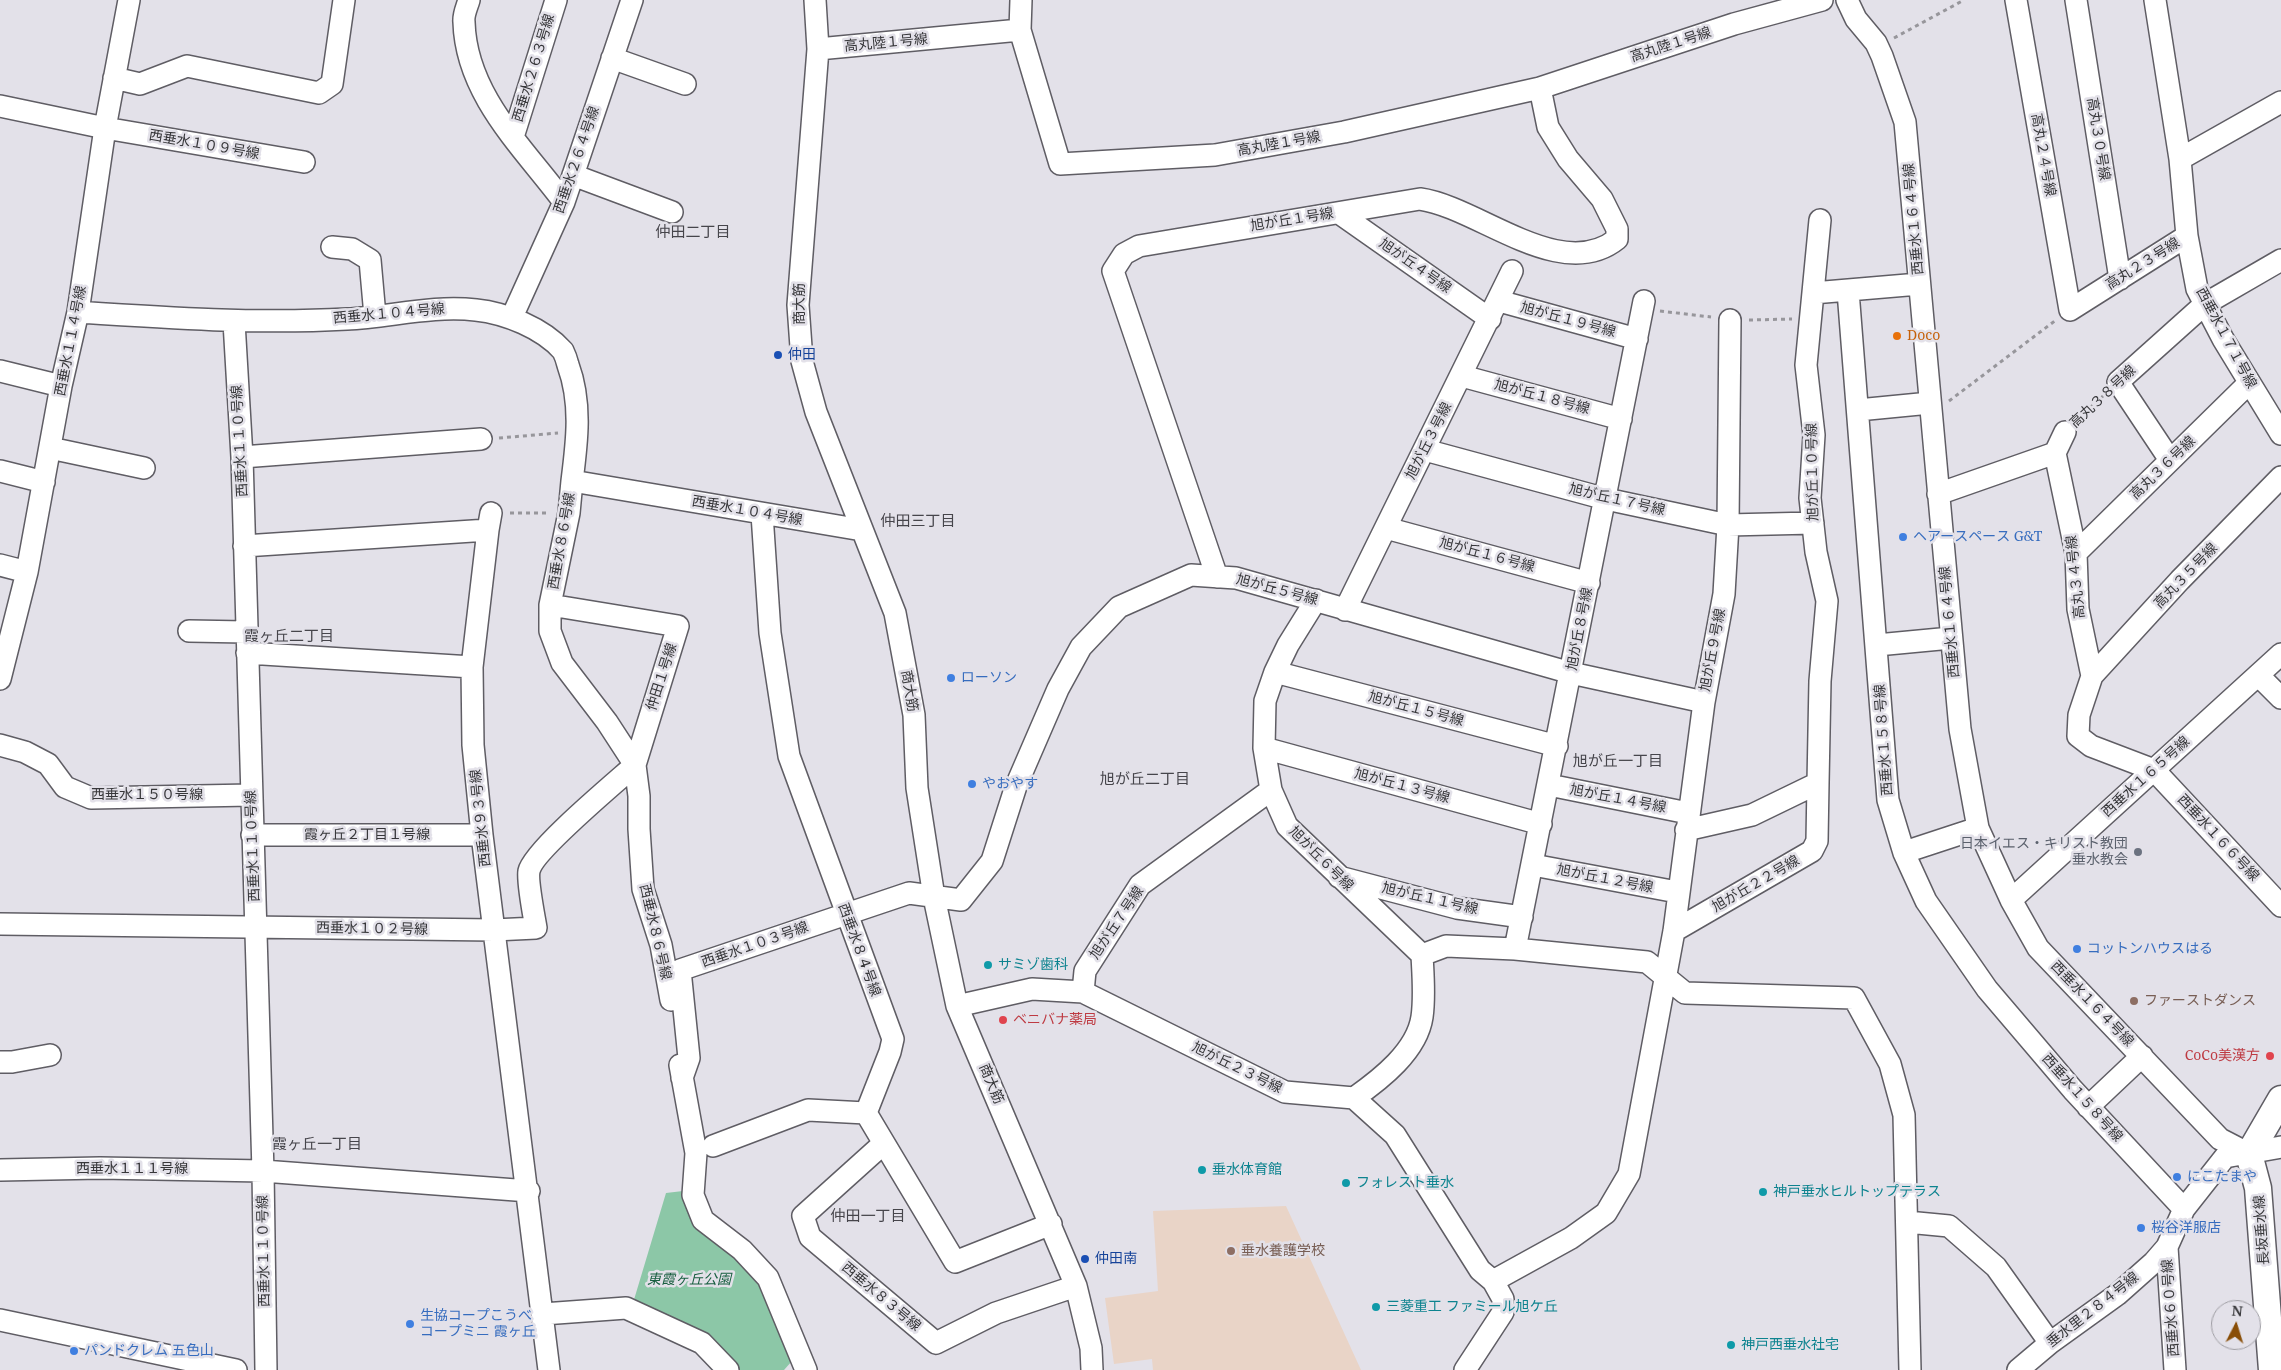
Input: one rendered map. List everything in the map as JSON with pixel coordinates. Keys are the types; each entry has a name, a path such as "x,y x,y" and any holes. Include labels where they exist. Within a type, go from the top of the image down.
{"main road":[{"path":"2249,1154 2281,1099"},
{"name":"長坂垂水線","path":"2249,1154 2258,1188 2274,1290 2272,1370"}],"street":[{"name":"西垂水１１４号線","path":"0,679 27,572 61,386 78,312 105,128 129,0"},
{"path":"114,78 140,84 186,66 319,93 332,84 344,0"},
{"path":"470,0 463,20 473,72 484,98 564,202"},
{"name":"西垂水２６３号線","path":"513,137 556,0"},
{"name":"西垂水２６４号線","path":"512,317 564,202 632,0"},
{"name":"商大筋","path":"815,0 818,49 798,305 802,361 816,412 895,614 914,715 917,788 934,897 957,1006 1076,1286 1091,1348 1092,1370"},
{"path":"1020,30 1021,0"},
{"name":"高丸陸１号線","path":"818,49 1020,30 1060,164 1215,155 1344,132 1540,88 1734,24 1822,0"},
{"name":"西垂水１６４号線","path":"1847,0 1856,19 1878,47 1905,122 1960,729 1978,828 2011,900 2038,948 2220,1139 2249,1154"},
{"name":"高丸２４号線","path":"2016,0 2070,310"},
{"name":"高丸３０号線","path":"2076,0 2120,279"},
{"name":"高丸２３号線","path":"2070,310 2186,236 2180,159 2155,0"},
{"path":"612,58 685,84"},
{"name":"旭が丘１号線","path":"1217,577 1113,271 1124,254 1139,246 1420,199 1438,201 1526,242 1547,248 1570,252 1594,251 1608,246 1617,239 1617,230 1602,200 1568,159 1548,127 1540,88"},
{"path":"2180,159 2281,102"},
{"name":"西垂水１０９号線","path":"0,106 105,128 304,162"},
{"path":"573,175 672,212"},
{"name":"旭が丘４号線","path":"1339,212 1495,310"},
{"name":"旭が丘１０号線","path":"1818,783 1820,680 1827,601 1816,552 1810,498 1814,435 1806,365 1820,220"},
{"name":"西垂水１７１号線","path":"2186,236 2197,289 2249,383 2279,429"},
{"path":"332,248 352,249 370,260 375,316"},
{"name":"高丸３８号線","path":"2118,382 2205,304 2281,260"},
{"name":"旭が丘３号線","path":"1345,610 1495,310 1512,272"},
{"path":"1813,293 1920,284"},
{"name":"西垂水１５８号線","path":"1848,291 1888,800 1904,853 1926,901 1987,989 2088,1107 2184,1210"},
{"name":"旭が丘８号線","path":"1515,949 1572,673 1644,305"},
{"name":"西垂水１０４号線","path":"78,312 234,322 348,319 434,309 476,310 512,317 539,332 563,352 576,385 578,432 572,481 862,530"},
{"name":"旭が丘１９号線","path":"1495,310 1637,339"},
{"name":"旭が丘９号線","path":"1493,1281 1571,1238 1606,1213 1630,1174 1674,931 1677,892 1704,702 1724,594 1728,525 1730,319"},
{"name":"西垂水１１０号線","path":"234,322 242,457 263,1171 266,1370"},
{"path":"0,371 61,386"},
{"name":"旭が丘１８号線","path":"1462,376 1621,419"},
{"path":"2118,382 2170,460"},
{"name":"高丸３６号線","path":"2076,553 2249,383"},
{"path":"1858,410 1931,409"},
{"name":"高丸３８号線","path":"2054,452 2065,432"},
{"path":"242,457 481,439"},
{"path":"50,448 144,468"},
{"name":"旭が丘１７号線","path":"1425,450 1606,499 1728,525 1813,523"},
{"path":"1938,494 2054,452"},
{"name":"高丸３４号線","path":"2054,452 2076,553 2078,610 2092,676"},
{"path":"0,471 44,482"},
{"name":"高丸３５号線","path":"2092,676 2180,580 2281,477"},
{"name":"西垂水８６号線","path":"572,481 570,513 550,605 550,631 562,663 607,722 635,765 639,796 643,889 661,945 696,1153 693,1195 703,1220 742,1250 768,1278 806,1370"},
{"name":"西垂水８４号線","path":"762,514 770,633 789,756 892,1039 890,1052 866,1114"},
{"path":"244,546 490,522"},
{"name":"西垂水９３号線","path":"490,522 472,667 473,745 482,834 550,1370"},
{"name":"旭が丘１６号線","path":"1386,528 1589,583"},
{"path":"0,565 27,572"},
{"name":"旭が丘５号線","path":"934,897 961,900 992,861 1016,786 1058,689 1082,647 1119,607 1191,575 1236,578 1572,673 1704,702"},
{"name":"旭が丘６号線","path":"1316,600 1275,672 1265,701 1264,748 1271,790 1288,826 1338,877 1422,956"},
{"name":"仲田１号線","path":"550,605 678,626 635,765"},
{"path":"189,631 247,643 472,667"},
{"path":"1877,645 1951,638"},
{"name":"西垂水１６５号線","path":"2011,900 2281,654"},
{"name":"旭が丘１５号線","path":"1275,672 1556,746"},
{"path":"2258,675 2281,698"},
{"path":"2092,676 2079,715 2078,736 2091,746 2154,770"},
{"name":"西垂水１５０号線","path":"0,745 25,752 48,764 66,787 91,798 251,795"},
{"name":"旭が丘１３号線","path":"1264,748 1541,824"},
{"name":"西垂水１０２号線","path":"0,924 494,930 536,928 529,871 536,858 580,813 635,765"},
{"name":"西垂水１６６号線","path":"2154,770 2281,906"},
{"path":"1687,822 1752,815 1818,783"},
{"name":"旭が丘２２号線","path":"1674,931 1812,851 1817,841 1818,783"},
{"name":"旭が丘１４号線","path":"1549,785 1687,822"},
{"name":"旭が丘７号線","path":"1083,992 1085,971 1140,885 1271,790"},
{"path":"1912,850 1978,828"},
{"name":"霞ヶ丘２丁目１号線","path":"252,835 482,834"},
{"name":"旭が丘１２号線","path":"1532,865 1677,892"},
{"name":"旭が丘１１号線","path":"1338,877 1457,908 1522,917"},
{"name":"西垂水１０３号線","path":"682,1078 689,1058 680,970 909,892 934,897"},
{"path":"1465,1370 1503,1312 1503,1299 1493,1281 1480,1270 1394,1135 1354,1098 1390,1070 1411,1043 1422,1018 1422,956 1446,946 1515,949 1647,962 1685,993 1854,998 1890,1064 1904,1115 1910,1370"},
{"path":"957,1006 1032,989 1083,992"},
{"name":"旭が丘２３号線","path":"1083,992 1285,1092 1354,1098"},
{"path":"0,1062 12,1062 50,1055"},
{"path":"2088,1107 2142,1056"},
{"path":"713,1146 808,1110 866,1114 955,1262 1051,1224"},
{"name":"西垂水８３号線","path":"883,1144 803,1216 810,1237 936,1343 996,1313 1076,1286"},
{"path":"2167,1247 2184,1210 2225,1157 2281,1147"},
{"name":"西垂水１１１号線","path":"0,1170 100,1168 263,1171 528,1191"},
{"path":"1907,1222 1949,1226 1996,1267 2050,1343"},
{"name":"垂水里２８４号線","path":"2018,1370 2050,1343 2118,1294 2167,1247"},
{"name":"西垂水６０号線","path":"2167,1247 2175,1370"},
{"path":"543,1314 626,1308 702,1342 728,1370"},
{"path":"0,1320 236,1370"}],"path":[{"path":"1878,47 1964,0"},
{"path":"1644,305 1730,319 1810,319"},
{"path":"1931,409 2070,310"},
{"name":"高丸３８号線","path":"2065,432 2118,382"},
{"path":"481,439 578,432"},
{"path":"490,522 570,513"}],"shaded area":[{"name":"垂水養護学校","path":"1286,1206 1361,1370 1153,1370 1152,1359 1114,1364 1105,1298 1158,1291 1153,1211"}],"green space":[{"name":"東霞ヶ丘公園","path":"683,1191 688,1213 710,1239 754,1269 792,1361 784,1370 738,1370 708,1339 633,1303 666,1193"}],"place":[{"name":"Doco","path":"1897,336"},
{"name":"仲田","path":"778,355"},
{"name":"ヘアースペース G&T","path":"1903,537"},
{"name":"ローソン","path":"951,678"},
{"name":"やおやす","path":"972,784"},
{"name":"日本イエス・キリスト教団 垂水教会","path":"2138,852"},
{"name":"コットンハウスはる","path":"2077,949"},
{"name":"サミゾ歯科","path":"988,965"},
{"name":"ファーストダンス","path":"2134,1001"},
{"name":"ベニバナ薬局","path":"1003,1020"},
{"name":"CoCo美漢方","path":"2270,1056"},
{"name":"垂水体育館","path":"1202,1170"},
{"name":"にこたまや","path":"2177,1177"},
{"name":"フォレスト垂水","path":"1346,1183"},
{"name":"神戸垂水ヒルトップテラス","path":"1763,1192"},
{"name":"桜谷洋服店","path":"2141,1228"},
{"name":"垂水養護学校","path":"1231,1251"},
{"name":"仲田南","path":"1085,1259"},
{"name":"三菱重工 ファミール旭ケ丘","path":"1376,1307"},
{"name":"生協コープこうべ コープミニ 霞ヶ丘","path":"410,1324"},
{"name":"神戸西垂水社宅","path":"1731,1345"},
{"name":"パンドクレム 五色山","path":"74,1351"}],"district":[{"name":"仲田二丁目","path":"693,233"},
{"name":"仲田三丁目","path":"918,522"},
{"name":"霞ヶ丘二丁目","path":"289,637"},
{"name":"旭が丘一丁目","path":"1618,762"},
{"name":"旭が丘二丁目","path":"1145,780"},
{"name":"霞ヶ丘一丁目","path":"317,1145"},
{"name":"仲田一丁目","path":"868,1217"}]}
